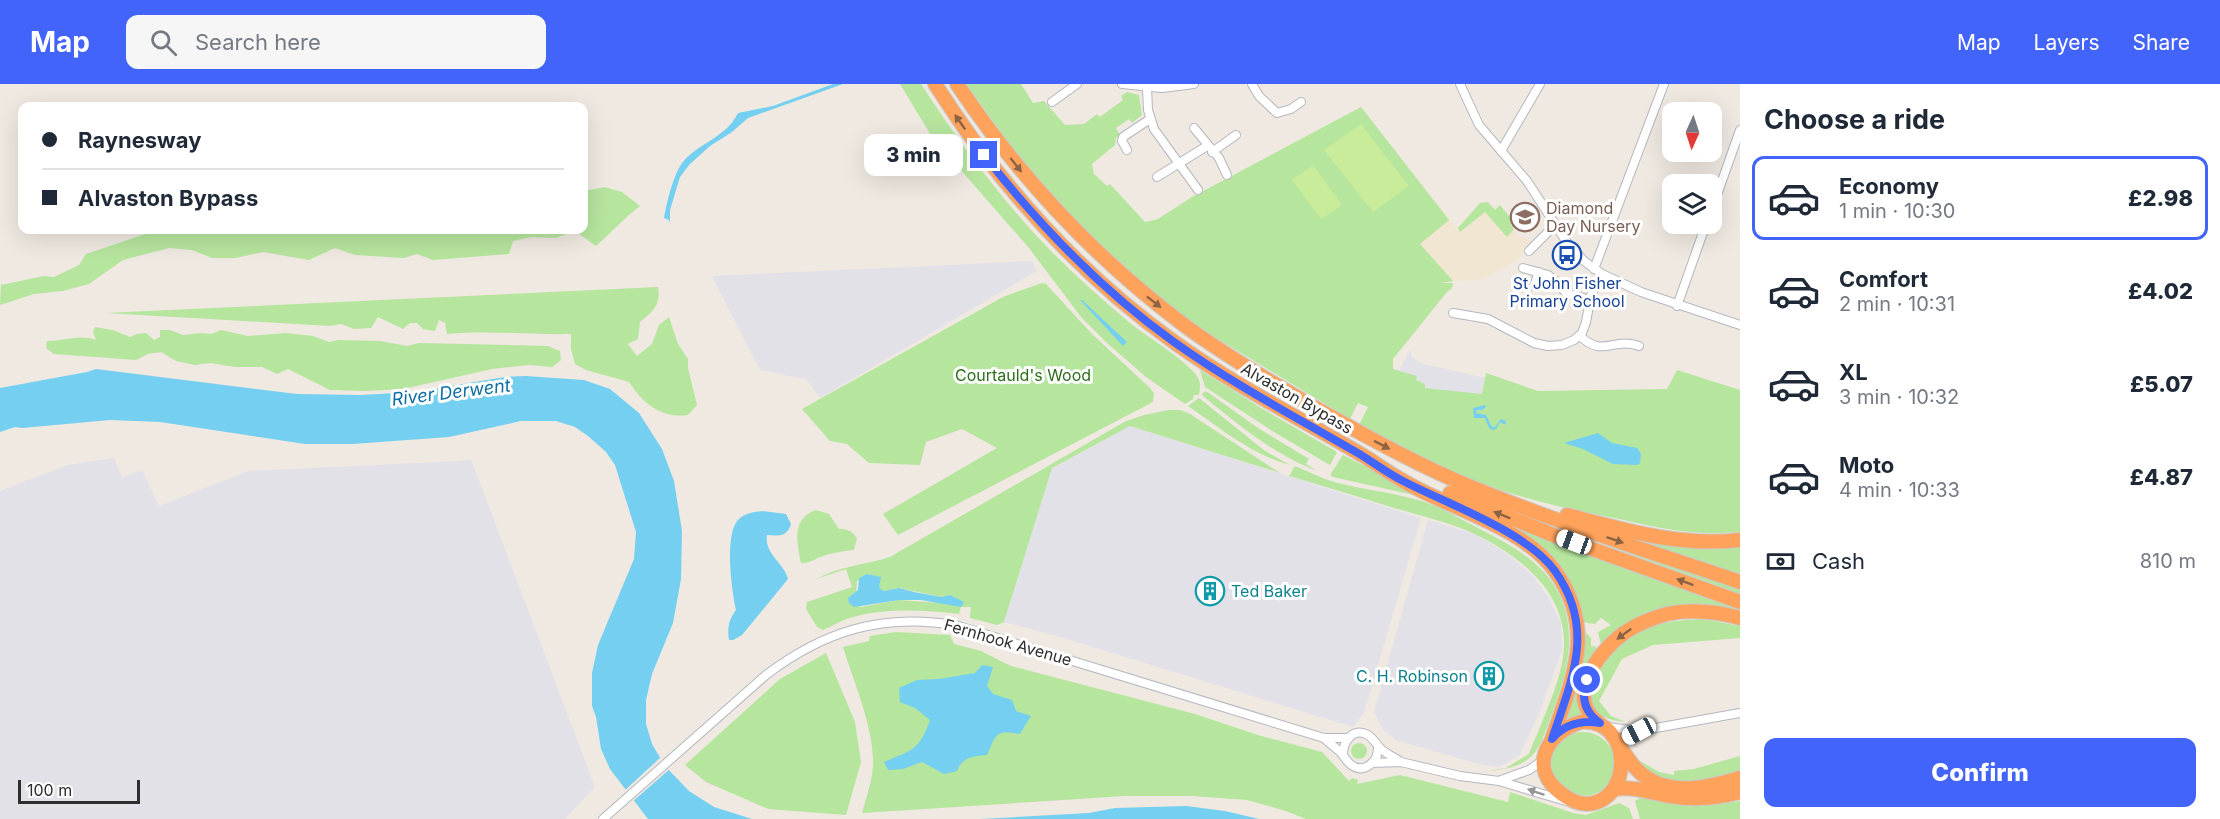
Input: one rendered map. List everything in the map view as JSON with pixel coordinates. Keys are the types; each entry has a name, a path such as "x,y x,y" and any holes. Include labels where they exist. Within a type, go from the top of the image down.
{"highway":[{"name":"Alvaston Bypass","path":"934,84 1016,196 1102,284 1153,326 1210,367 1369,459 1402,481 1453,504 1511,535 1530,547 1554,570 1572,604 1578,645 1574,676 1552,739"},
{"name":"Alvaston Bypass","path":"957,84 1000,145 1059,214 1107,261 1186,327 1264,377 1383,445 1465,484 1501,498"},
{"path":"1369,459 1553,535 1740,602"},
{"path":"1501,498 1668,540 1707,543 1740,540"},
{"path":"1501,498 1565,523 1740,582"},
{"path":"1740,618 1701,612 1675,613 1654,618 1625,633 1600,657 1590,671 1584,688 1586,709 1589,715 1603,725 1635,768 1657,783 1681,788 1708,786 1740,778"},
{"path":"1603,725 1587,722 1573,724 1560,731 1552,739 1544,759 1545,775 1548,781 1573,802 1582,804 1596,802 1615,789 1631,788 1690,798 1740,792"},
{"path":"1615,789 1621,768 1618,745"}],"street":[{"path":"1052,102 1077,84"},
{"path":"1122,84 1147,88 1176,88 1194,84"},
{"path":"1252,84 1259,96 1277,113 1291,109 1301,102"},
{"path":"1460,84 1479,125 1527,181 1575,253 1598,272 1633,289 1677,306 1740,325"},
{"path":"1500,151 1540,84"},
{"path":"1453,313 1471,312 1527,341 1548,346 1562,345 1580,336 1587,322 1598,272 1664,84"},
{"path":"1147,88 1148,110 1154,129 1198,190"},
{"path":"1126,150 1122,141 1123,137 1150,119"},
{"path":"1194,128 1219,159 1227,175"},
{"path":"1722,181 1740,130"},
{"path":"1157,177 1169,168 1236,135"},
{"path":"1529,251 1555,225"},
{"path":"1677,306 1702,234"},
{"path":"1523,267 1556,281 1566,293 1590,300"},
{"path":"1534,286 1539,272"},
{"path":"1580,336 1594,346 1623,343 1639,346"},
{"name":"Fernhook Avenue","path":"605,817 766,675 800,651 858,627 901,621 955,625 1324,738 1348,738 1356,733 1365,734 1401,762"},
{"path":"1603,725 1639,731 1740,713"},
{"path":"1618,745 1639,731"},
{"name":"Fernhook Avenue","path":"1324,738 1353,767 1363,768 1372,763 1401,762 1460,776 1499,781 1561,801 1573,802"},
{"path":"1342,755 1342,748 1348,738"},
{"path":"1372,763 1377,758 1378,746"},
{"name":"Fernhook Avenue","path":"1499,781 1529,770 1544,759"},
{"path":"1708,786 1723,789 1740,784"}],"shaded area":[{"path":"1361,107 1455,226 1458,227 1480,203 1488,202 1495,210 1500,205 1513,221 1510,224 1518,236 1533,241 1516,261 1483,279 1437,283 1248,168"},
{"path":"1032,261 1037,271 820,398 806,379 760,370 712,276"},
{"path":"1410,350 1412,357 1420,363 1485,378 1482,394 1425,389 1425,384 1416,380 1417,376 1399,371"},
{"path":"1130,426 1421,518 1364,713 1353,727 1057,636 1004,622 1052,468"},
{"path":"114,458 122,477 142,470 159,506 248,471 471,459 595,787 565,819 0,819 0,491 67,465"},
{"path":"1428,520 1475,534 1509,555 1533,576 1548,597 1561,623 1562,650 1540,711 1520,755 1499,767 1482,765 1396,740 1382,729 1374,712"}],"green space":[{"path":"900,84 921,84 951,129 1017,214 1053,253 1131,324 1194,372 1199,380 1199,395 1194,395 1193,399 1185,404 1146,377 1081,317 1029,248 932,137"},
{"path":"966,84 1021,84 1033,103 1044,101 1065,125 1084,124 1097,114 1100,117 1123,100 1121,96 1127,92 1139,95 1142,115 1132,123 1129,119 1116,128 1120,135 1116,138 1115,145 1092,164 1094,174 1107,186 1110,184 1145,222 1158,219 1192,197 1361,107 1449,220 1420,244 1453,281 1441,283 1453,283 1452,288 1393,359 1393,369 1417,376 1416,380 1425,384 1425,388 1482,394 1486,373 1538,391 1667,389 1677,370 1740,390 1740,532 1708,533 1664,529 1541,502 1451,471 1359,425 1368,407 1358,403 1350,419 1185,319 1158,298 1073,221 1007,141"},
{"path":"1361,124 1409,186 1373,212 1324,150"},
{"path":"1313,165 1342,205 1321,219 1292,180"},
{"path":"605,187 622,192 640,206 596,246 579,234 588,234 588,190"},
{"path":"1488,202 1495,210 1500,205 1513,221 1510,224 1514,229 1507,237 1485,212 1460,232 1458,228 1480,203"},
{"path":"145,234 566,234 555,238 531,237 513,241 509,254 433,260 417,254 404,258 355,255 335,248 309,260 263,252 235,258 212,258 192,250 169,248 123,260 89,284 63,291 34,294 0,305 1,285 44,276 54,277 79,265 86,254"},
{"name":"Courtauld's Wood","path":"1042,283 1046,284 1092,334 1150,388 1154,393 1153,402 898,535 883,514 997,448 962,429 926,442 920,465 869,463 847,444 830,441 802,409 1003,297"},
{"path":"658,287 659,294 655,308 640,322 638,339 628,344 637,356 652,344 659,325 669,317 678,344 688,359 697,405 688,415 678,416 661,412 640,397 629,382 586,370 575,364 571,349 571,334 478,332 447,334 445,323 439,320 435,331 423,329 417,323 410,323 403,329 378,317 371,328 354,329 341,324 330,326 106,313"},
{"path":"95,327 113,330 130,337 146,333 154,340 160,337 160,330 170,330 183,335 212,334 221,330 248,336 286,333 313,336 329,342 338,340 380,341 407,346 419,343 548,346 560,351 561,360 552,367 529,365 492,369 403,389 366,391 330,390 288,369 277,374 262,367 235,367 210,363 195,365 176,361 161,352 148,354 136,360 54,354 46,348 47,341 78,338 96,340 93,332"},
{"path":"1200,370 1337,452 1330,465 1205,387"},
{"path":"1206,391 1258,428 1309,459 1306,464 1317,471 1257,438 1203,396 1202,394"},
{"path":"1199,398 1265,451 1290,465 1249,448 1188,406"},
{"path":"1169,410 1180,410 1190,414 1280,473 1130,426 1052,468 1004,622 997,625 970,618 971,607 961,607 959,614 908,610 869,613 848,618 823,630 817,627 806,609 807,602 852,587 846,569 816,579 843,568 890,557 1126,421","holes":["867,574 880,577 878,587 883,591 899,588 941,597 950,595 958,600 941,603 899,600 860,607 848,598 856,593 857,581"]},
{"path":"1343,455 1427,498 1333,477 1330,475"},
{"path":"1295,466 1325,479 1406,497 1442,509 1520,552 1541,569 1553,584 1562,600 1567,617 1569,634 1566,669 1545,733 1535,753 1527,760 1505,769 1488,771 1506,768 1529,754 1556,686 1564,646 1562,626 1547,590 1520,562 1468,531 1289,476"},
{"path":"816,510 829,514 839,529 847,530 857,538 854,550 832,553 801,563 797,539 799,525 808,514"},
{"path":"1479,513 1740,609 1740,612 1723,607 1693,605 1628,622 1608,636 1601,645 1598,632 1611,625 1601,618 1595,624 1582,622 1559,569"},
{"path":"1596,528 1740,544 1740,575"},
{"path":"1605,545 1740,588 1740,594"},
{"path":"1703,619 1740,626 1740,638 1653,645 1622,659 1599,701 1611,716 1626,722 1609,719 1600,714 1592,703 1591,691 1602,666 1612,654 1635,635 1652,626 1674,621"},
{"path":"1584,631 1591,638 1591,647 1595,646 1598,651 1580,690 1581,716 1565,723 1579,678"},
{"path":"896,632 950,635 954,644 981,651 1011,666 1195,714 1261,736 1322,752 1349,781 1352,778 1358,780 1357,784 1400,775 1508,802 1510,792 1573,813 1586,815 1619,803 1629,808 1633,819 1306,819 1247,800 1192,796 1125,796 862,813 870,786 872,744 866,716 843,647 869,641 870,636"},
{"path":"826,653 855,722 861,762 846,815 768,809 706,782 685,765 780,679"},
{"path":"1577,732 1589,732 1606,741 1613,752 1615,764 1613,776 1606,787 1589,796 1577,796 1565,791 1556,782 1551,770 1551,758 1556,746 1565,737"},
{"path":"1356,743 1362,743 1367,751 1365,757 1356,759 1351,754 1351,748"},
{"path":"1740,756 1740,774 1692,783 1658,781 1633,757 1659,772 1674,775 1674,771 1694,769"},
{"path":"1640,798 1701,804 1740,801 1740,819 1640,819 1635,801"}],"water":[{"path":"833,84 843,84 748,118 710,146 689,165 680,177 670,210 670,223 664,218 674,179 684,160 725,130 738,113 773,106"},
{"path":"1080,300 1082,300 1127,342 1123,346"},
{"name":"River Derwent","path":"96,369 297,394 361,395 414,392 505,377 526,376 584,380 610,389 639,413 662,449 674,481 682,531 681,579 673,623 652,674 646,700 646,724 652,744 665,766 689,791 714,807 752,819 648,819 610,769 601,749 592,706 592,673 598,645 634,559 636,532 615,465 606,452 575,427 556,421 521,421 449,437 353,444 305,444 160,422 110,420 15,427 0,432 0,388"},
{"path":"1485,405 1486,407 1482,410 1476,410 1476,413 1486,415 1492,427 1495,427 1501,419 1506,421 1506,425 1500,422 1493,430 1489,428 1485,418 1474,418 1473,408"},
{"path":"1598,433 1612,443 1637,448 1641,454 1640,463 1637,465 1613,464 1583,449 1564,443"},
{"path":"762,511 786,514 791,524 782,535 767,535 768,548 788,579 742,635 729,640 729,624 736,610 730,562 732,535 740,518"},
{"path":"867,574 881,577 879,587 883,591 899,588 941,597 950,595 964,602 961,607 921,600 899,600 854,607 849,603 848,598 858,590 859,578"},
{"path":"982,665 993,667 987,686 993,694 1012,700 1016,711 1031,716 1020,734 1001,733 995,738 987,755 965,760 957,771 944,774 922,762 903,769 888,770 884,762 918,744 930,720 915,708 900,702 899,688 917,680 975,673"},
{"path":"1186,806 1225,811 1259,819 980,819 1089,813 1115,808"}],"pier":[{"path":"662,756 671,768 631,803 623,792"}],"place":[{"name":"Diamond Day Nursery","path":"1525,217"},
{"name":"St John Fisher Primary School","path":"1567,255"},
{"name":"Ted Baker","path":"1210,591"},
{"name":"C. H. Robinson","path":"1489,676"}],"route":[{"path":"984,155 1016,196 1078,262 1134,312 1172,341 1210,367 1369,459 1402,481 1453,504 1511,535 1530,547 1549,564 1572,604 1578,645 1574,676 1552,739 1560,731 1573,724 1600,723 1589,715 1586,709 1583,696 1587,680"}]}
